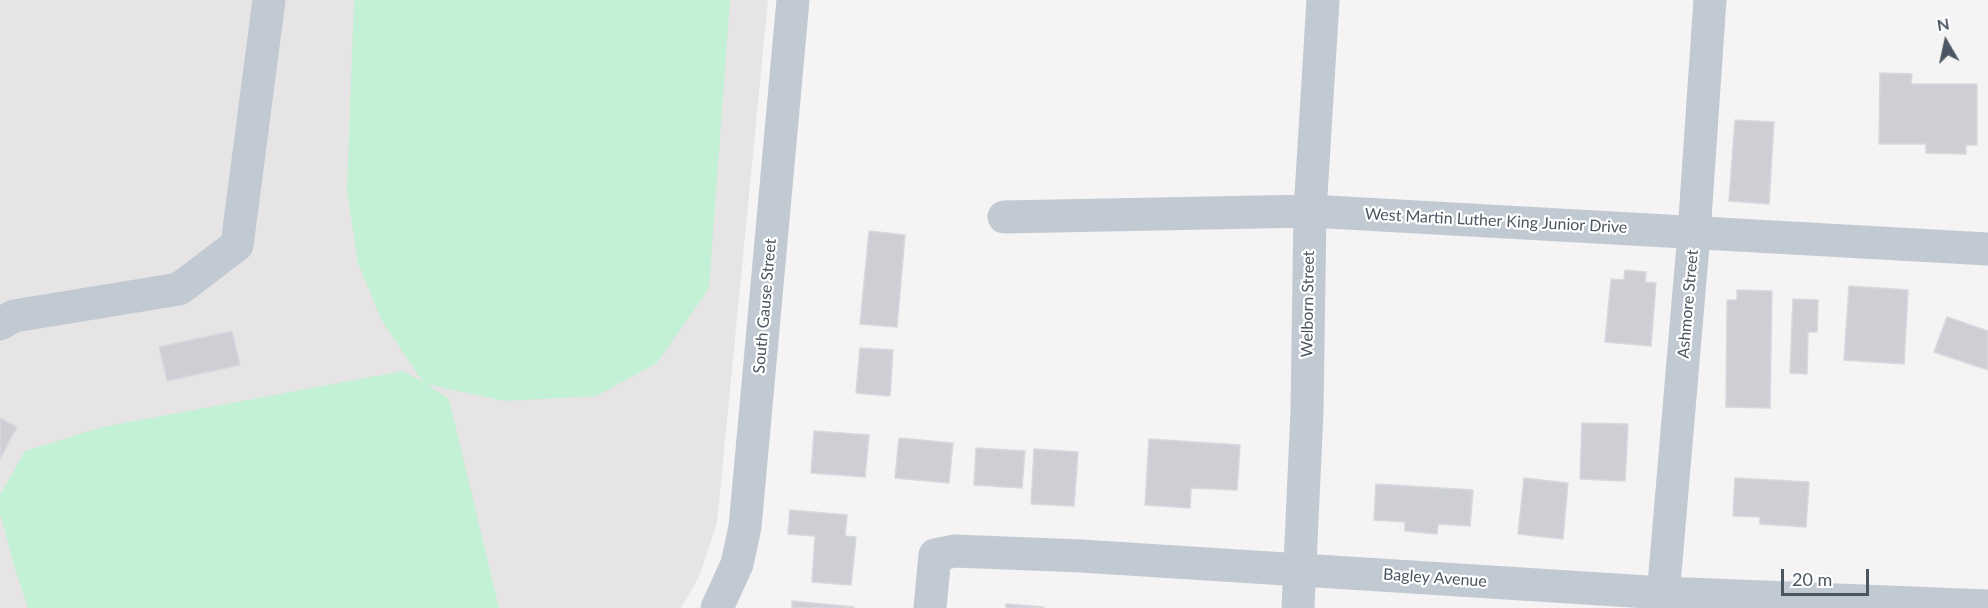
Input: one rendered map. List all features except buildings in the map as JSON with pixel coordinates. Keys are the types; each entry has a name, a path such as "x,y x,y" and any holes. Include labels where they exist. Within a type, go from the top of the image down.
{"street":[{"path":"0,324 14,315 179,289 237,245 269,0"},
{"name":"South Gause Street","path":"717,608 737,564 745,526 793,0"},
{"name":"Welborn Street","path":"1298,608 1307,411 1310,211 1323,0"},
{"name":"Ashmore Street","path":"1663,601 1694,233 1710,0"},
{"name":"West Martin Luther King Junior Drive","path":"1004,218 1310,211 1988,249"},
{"name":"Bagley Avenue","path":"930,608 935,555 955,551 1301,570 1663,601 1988,606"}],"shaded area":[{"path":"0,0 768,0 717,523 699,577 681,608 0,608"}],"green space":[{"path":"354,0 730,0 709,288 657,363 596,396 505,401 426,384 449,399 499,608 28,608 0,513 0,495 25,451 103,427 403,371 423,382 381,319 358,263 347,191"}]}
